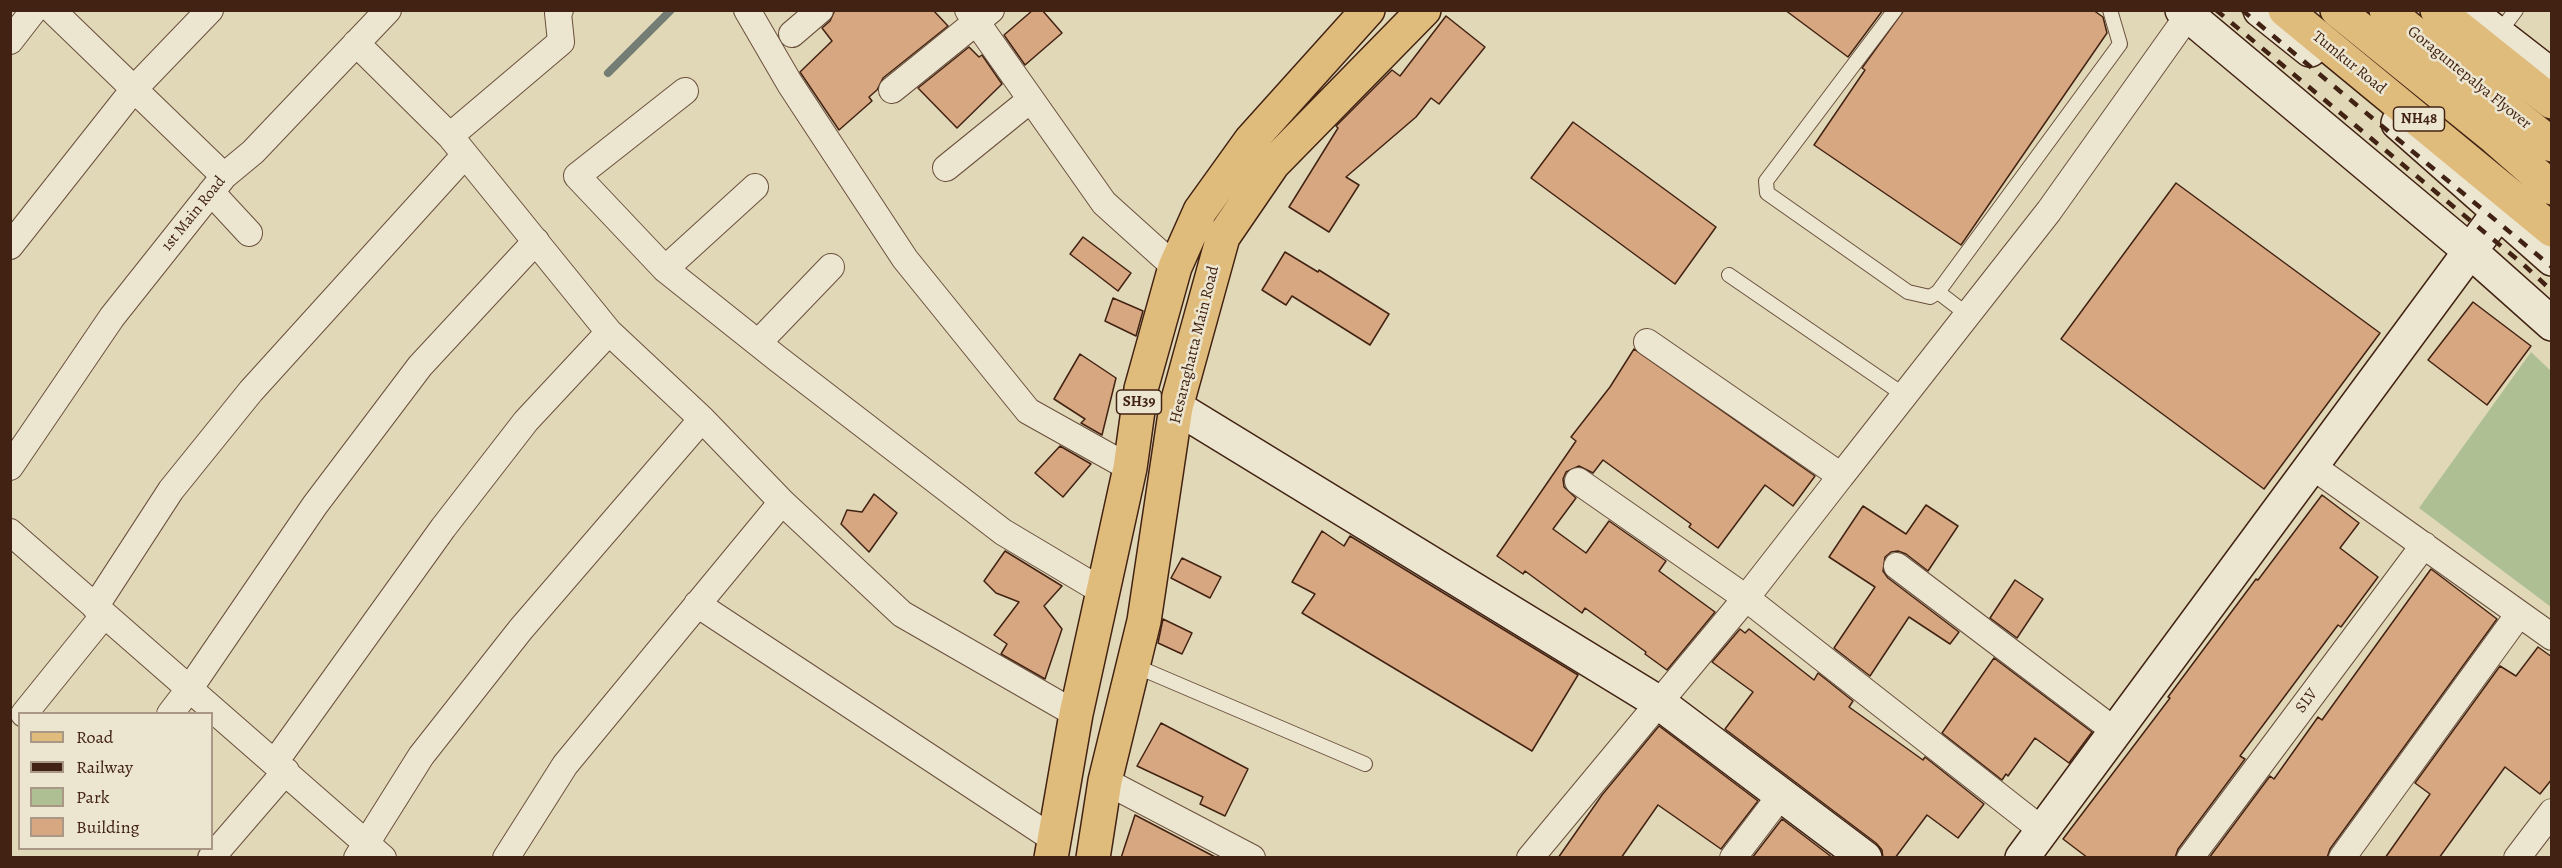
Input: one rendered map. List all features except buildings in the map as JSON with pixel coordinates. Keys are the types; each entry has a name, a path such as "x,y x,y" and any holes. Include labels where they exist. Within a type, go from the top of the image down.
{"main road":[{"name":"SH39","path":"1053,849 1076,714 1130,468 1141,389 1175,267 1200,211 1251,140 1368,10"},
{"name":"Hesaraghatta Main Road","path":"1093,858 1105,781 1144,621 1176,407 1223,237 1272,164 1424,10"},
{"name":"Tumkur Road","path":"2285,10 2552,230"},
{"name":"Goraguntepalya Flyover","path":"2337,10 2495,138 2552,188"},
{"name":"Goraguntepalya Flyover","path":"2386,10 2552,145"},
{"path":"2437,10 2552,102"}],"street":[{"path":"10,41 34,10"},
{"path":"52,10 134,89 217,184 249,233"},
{"path":"10,246 134,89 210,10"},
{"name":"1st Main Road","path":"10,467 19,436 217,184 253,152 388,10"},
{"path":"24,712 99,611 171,490 457,146 561,42 558,13 560,10"},
{"path":"747,10 790,84 905,259 1028,411 1130,468"},
{"path":"792,34 820,10"},
{"path":"2260,10 2365,95 2552,259"},
{"path":"2467,10 2507,22 2552,76"},
{"path":"1530,858 1746,598 2049,211 2187,12 2470,251 2552,324"},
{"path":"892,90 978,14 1030,100 1104,203 1175,267"},
{"path":"356,43 457,146 609,332 702,419 782,502 902,614 1076,714"},
{"path":"685,91 578,176 665,269 758,343 1003,532 1102,591"},
{"path":"946,168 1030,100"},
{"path":"665,269 755,187"},
{"path":"2022,858 2499,212"},
{"path":"172,712 315,505 420,366 536,242"},
{"path":"758,343 831,267"},
{"path":"211,858 280,767 436,538 512,439 609,332"},
{"path":"1647,342 1841,476"},
{"path":"1176,407 1658,702 1865,858"},
{"path":"10,532 280,767 369,853 421,756 521,628 702,419"},
{"path":"2312,466 2552,637"},
{"path":"1578,480 1746,598 2042,830"},
{"path":"506,858 565,765 782,502"},
{"name":"SLV","path":"2190,858 2424,545"},
{"path":"1897,566 2115,731"},
{"path":"697,604 1053,849"},
{"path":"2342,858 2519,614"},
{"path":"1105,781 1252,858"},
{"path":"1733,858 1781,795"},
{"path":"2517,858 2552,812"}],"lane":[{"path":"1896,10 1766,181 1767,193 1908,292 1930,297 1938,292 2120,44 2110,10"},
{"path":"1729,275 1904,395"},
{"path":"1938,292 1968,315"},
{"path":"1133,665 1365,764"}],"green space":[{"path":"2531,352 2551,371 2551,607 2419,508"}],"waterway":[{"path":"608,73 671,10"}],"railway":[{"path":"2216,10 2524,265 2552,291"},
{"path":"2242,10 2552,267"}]}
